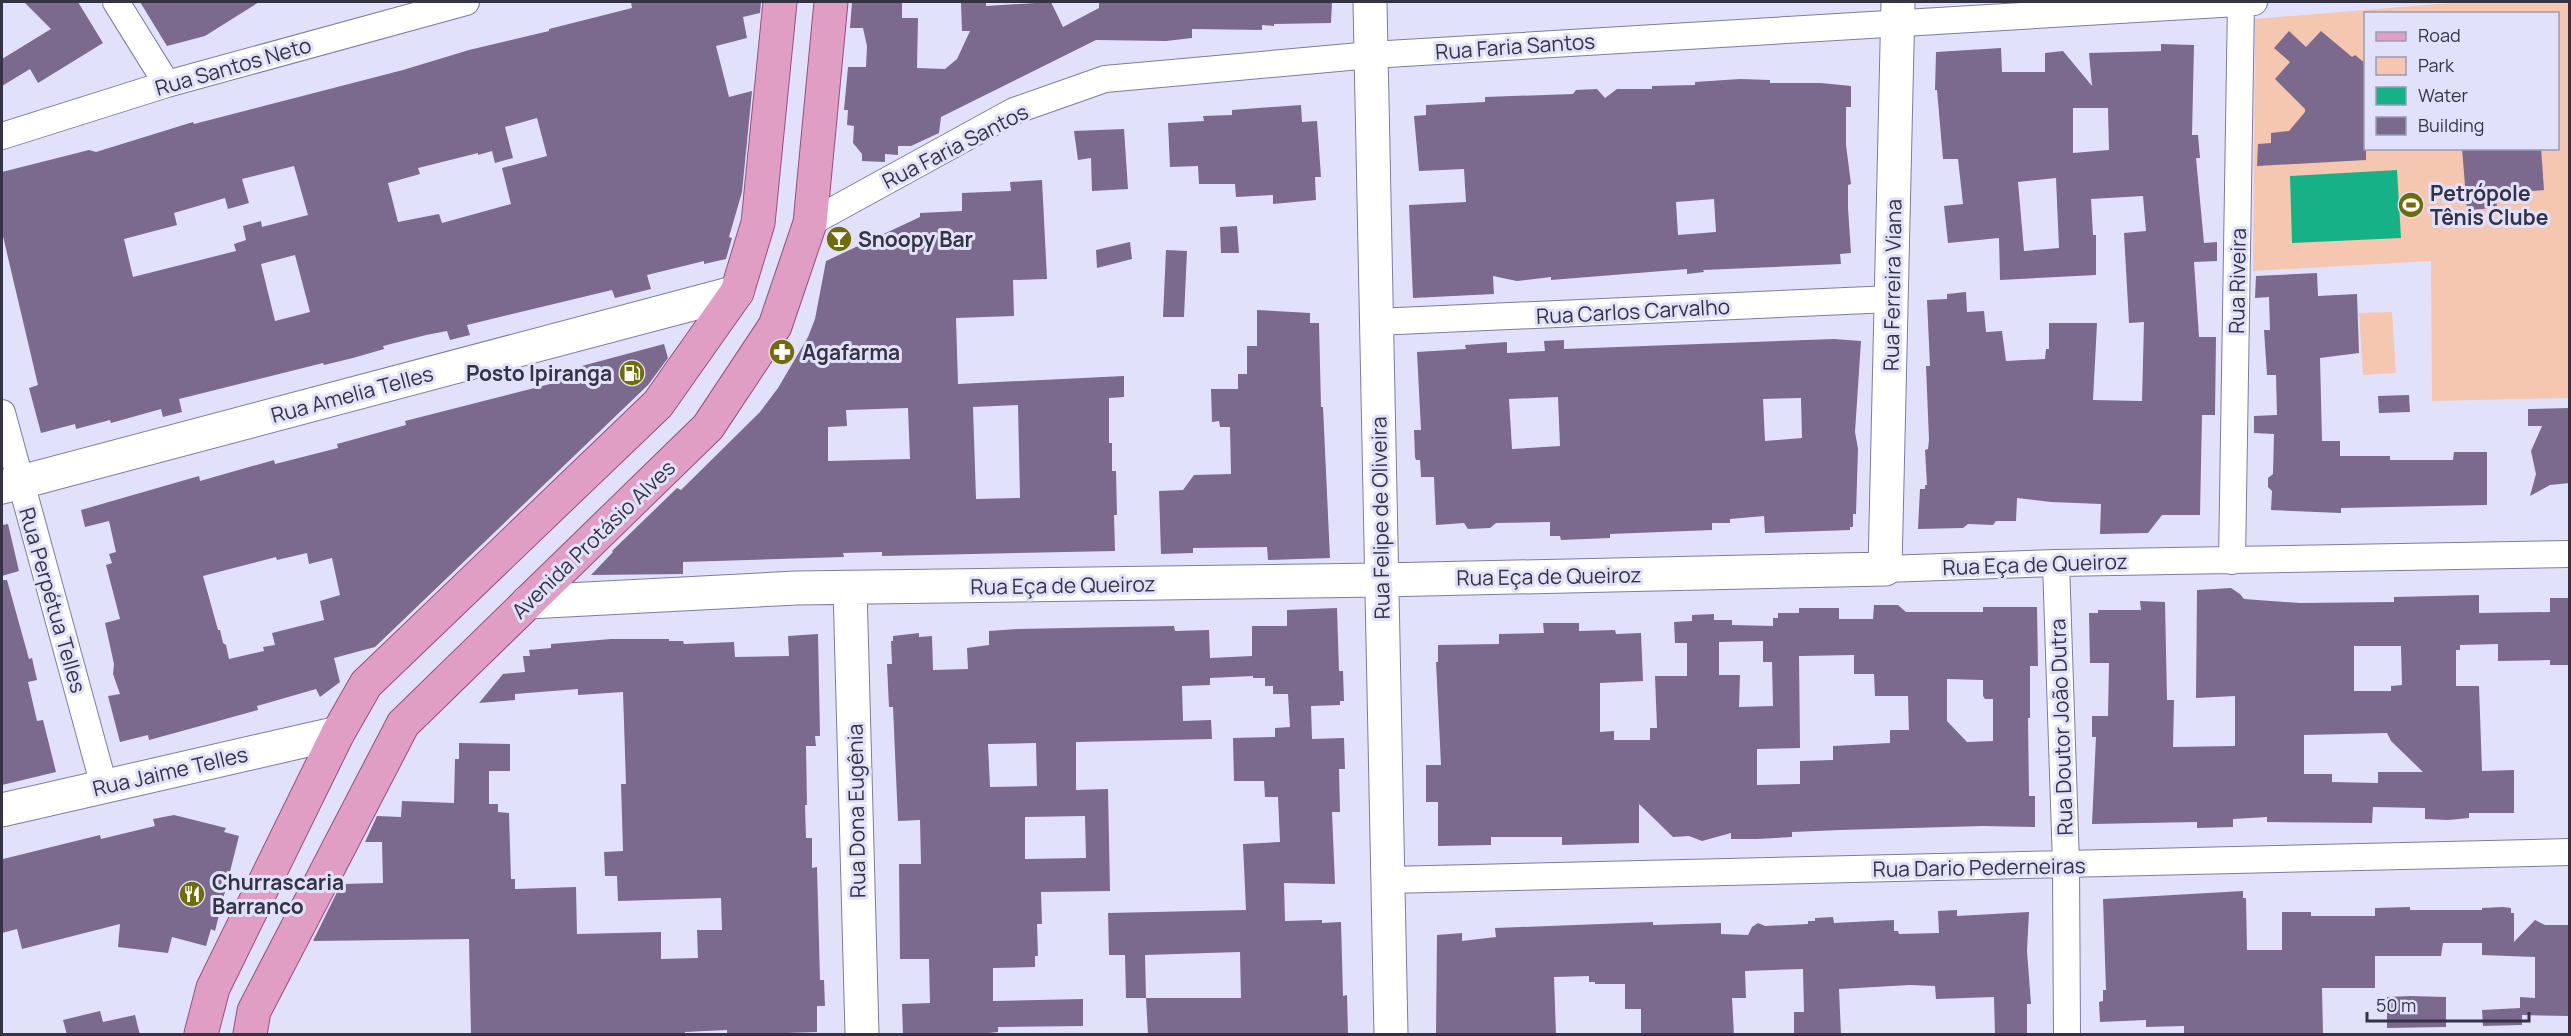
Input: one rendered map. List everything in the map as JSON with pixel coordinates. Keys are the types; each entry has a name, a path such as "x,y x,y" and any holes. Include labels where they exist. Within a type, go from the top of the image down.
{"main road":[{"path":"201,1035 213,988 338,733 366,684 658,404 737,292 758,223 780,2"},
{"name":"Avenida Protásio Alves","path":"250,1035 254,1011 403,724 708,427 776,326 810,223 831,2"}],"street":[{"path":"116,2 167,84"},
{"name":"Rua Santos Neto","path":"2,136 167,84 466,2"},
{"name":"Rua Felipe de Oliveira","path":"1370,2 1391,1035"},
{"name":"Rua Faria Santos","path":"810,223 1014,111 1105,79 1898,12 2245,2"},
{"name":"Rua Riveira","path":"2232,561 2245,2"},
{"name":"Rua Ferreira Viana","path":"1885,569 1898,12"},
{"name":"Rua Amelia Telles","path":"11,484 737,292"},
{"name":"Rua Carlos Carvalho","path":"1376,322 1891,299"},
{"name":"Rua Perpétua Telles","path":"2,413 11,484 104,786"},
{"name":"Rua Eça de Queiroz","path":"528,602 795,588 1381,580 1885,569 2056,562 2570,554"},
{"name":"Rua Doutor João Dutra","path":"2056,562 2066,864 2067,1035"},
{"name":"Rua Dona Eugênia","path":"850,588 862,1035"},
{"name":"Rua Jaime Telles","path":"2,810 338,733"},
{"name":"Rua Dario Pederneiras","path":"1388,880 2570,852"}],"green space":[{"name":"Petrópole Tênis Clube","path":"2462,2 2569,2 2569,398 2432,401 2431,261 2253,271 2255,19"},
{"path":"2392,312 2396,373 2363,375 2359,313"}],"water":[{"path":"2397,170 2401,238 2292,243 2290,176"}],"building":[{"path":"24,2 78,2 103,43 38,83 30,69 2,86 2,59 51,29"},
{"path":"140,2 259,2 205,36 167,46"},
{"path":"631,2 761,2 760,13 743,17 747,38 716,46 729,97 752,91 742,192 729,237 732,238 726,259 704,264 704,261 647,275 651,289 615,298 612,290 467,325 470,335 450,340 447,331 426,335 383,346 384,349 353,358 324,365 323,363 179,399 182,412 163,417 161,409 111,423 110,420 76,429 75,424 41,433 29,388 38,385 2,232 2,172 89,150 96,152 193,122 194,124 403,70 469,50 632,8","holes":["537,118 547,156 502,168 511,204 442,223 439,214 398,222 388,183 420,174 418,168 478,153 478,155 492,151 495,163 513,158 505,127","294,166 308,215 262,227 261,221 243,226 246,240 234,244 236,251 133,277 124,239 177,225 174,213 225,198 228,209 249,203 242,179","295,255 310,312 275,321 261,264"]},
{"path":"852,2 902,2 902,18 918,18 917,68 945,69 957,59 970,31 962,31 961,3 986,2 986,6 1051,2 1063,27 1099,8 1099,2 1332,2 1331,23 1262,25 1262,30 1192,29 1192,38 1166,41 1096,40 941,117 939,133 911,146 898,146 898,155 885,154 885,162 862,161 862,154 853,143 854,126 847,125 848,110 844,110 848,67 866,67 867,46 863,28 850,28"},
{"path":"2289,31 2306,47 2321,31 2352,57 2355,55 2364,62 2366,160 2257,166 2258,144 2271,143 2271,133 2289,131 2305,112 2305,109 2275,79 2290,62 2274,48"},
{"path":"2161,44 2194,45 2192,135 2198,135 2200,158 2196,158 2204,243 2217,242 2217,261 2194,262 2199,337 2216,337 2215,415 2202,415 2200,515 2162,515 2148,533 2100,534 2101,504 2017,498 2016,521 1996,521 1993,525 1968,524 1963,528 1918,529 1920,489 1925,489 1927,485 1925,450 1928,449 1929,440 1926,366 1930,366 1927,300 1947,299 1947,294 1966,292 1967,312 1984,311 1986,332 2002,331 2006,361 2045,359 2046,349 2049,349 2049,323 2097,323 2093,400 2142,401 2144,322 2129,323 2124,233 2146,231 2143,196 2091,199 2093,235 2096,235 2096,275 2000,280 1999,238 1948,243 1944,206 1963,204 1958,159 1943,159 1937,90 1935,90 1936,52 2001,48 2002,72 2045,72 2045,53 2063,51 2092,86 2089,53 2161,51","holes":["2073,108 2108,108 2109,150 2073,153","2056,178 2059,248 2024,251 2018,182"]},
{"path":"1740,79 1770,80 1770,83 1821,83 1851,86 1851,107 1846,107 1846,145 1851,184 1848,185 1848,208 1851,253 1840,254 1841,264 1703,270 1704,272 1687,274 1687,269 1551,280 1551,277 1517,281 1493,276 1494,294 1413,298 1409,205 1466,202 1464,169 1419,171 1414,116 1426,115 1426,105 1485,102 1485,97 1573,94 1576,90 1597,89 1605,98 1617,89 1652,89 1652,86 1695,85 1695,82","holes":["1714,199 1716,232 1678,235 1676,202"]},
{"path":"1301,105 1302,122 1317,121 1321,177 1315,177 1316,200 1273,204 1273,195 1236,197 1235,184 1199,184 1198,166 1170,167 1168,123 1204,121 1203,116 1232,115 1232,110"},
{"path":"1124,129 1128,189 1092,191 1091,158 1078,160 1074,131"},
{"path":"2462,150 2541,150 2544,190 2496,194 2497,208 2467,210"},
{"path":"1042,180 1047,279 1013,280 1014,316 956,318 958,384 1124,376 1124,397 1109,398 1109,443 1112,443 1112,471 1116,471 1115,551 882,556 882,552 843,553 844,557 683,562 683,574 591,575 612,551 677,488 681,490 760,412 778,388 808,337 815,319 826,261 920,217 920,213 962,211 962,193 1011,191 1010,182","holes":["1018,405 1020,498 976,499 973,407","908,408 910,459 828,461 828,427 847,426 846,410"]},
{"path":"1237,226 1239,253 1221,253 1220,227"},
{"path":"1130,242 1132,259 1097,268 1096,250"},
{"path":"1166,250 1187,251 1184,317 1163,317"},
{"path":"2317,273 2318,296 2357,294 2359,353 2320,358 2322,441 2340,441 2340,456 2390,456 2390,460 2453,460 2454,452 2487,452 2487,505 2341,508 2341,513 2271,510 2272,491 2268,487 2268,478 2273,474 2274,434 2254,433 2254,416 2277,415 2276,375 2267,375 2264,330 2270,330 2269,297 2255,298 2256,276"},
{"path":"1257,310 1310,313 1310,323 1319,323 1321,407 1323,407 1330,558 1268,560 1267,547 1193,548 1193,553 1161,554 1159,491 1183,490 1194,475 1231,474 1230,427 1220,427 1219,421 1212,422 1211,389 1238,389 1238,374 1247,374 1247,346 1257,346"},
{"path":"1834,339 1861,341 1855,432 1858,449 1856,514 1853,514 1853,527 1850,527 1850,530 1765,533 1764,516 1730,519 1730,523 1712,523 1712,530 1610,534 1610,538 1561,540 1560,536 1550,536 1550,522 1496,523 1490,528 1468,529 1464,523 1436,525 1434,477 1421,477 1420,460 1416,460 1415,457 1414,430 1421,430 1417,352 1466,349 1465,345 1507,342 1507,353 1545,351 1544,341 1564,340 1564,349","holes":["1558,397 1560,446 1512,449 1509,399","1801,398 1802,438 1765,441 1763,399"]},
{"path":"664,344 668,358 648,385 375,647 334,658 340,682 320,697 316,689 257,706 258,710 149,740 148,735 120,742 108,696 120,694 113,674 114,664 105,623 120,619 106,565 112,563 109,554 116,552 109,521 85,527 81,510 199,476 200,481 274,460 275,464 338,448 337,444 406,425 405,421 550,384 548,375","holes":["307,553 309,564 332,558 340,595 320,601 324,620 272,633 275,645 263,647 264,651 229,659 226,645 218,630 203,576 276,557 277,560"]},
{"path":"2409,395 2410,412 2379,413 2378,396"},
{"path":"2570,408 2570,483 2550,485 2530,496 2536,474 2531,451 2542,426 2528,426 2528,409"},
{"path":"8,524 19,571 2,576 2,525"},
{"path":"2,580 7,580 29,659 32,658 37,680 28,682 37,721 43,720 56,772 2,785"},
{"path":"2231,588 2244,599 2300,603 2394,602 2394,597 2479,595 2479,613 2550,612 2550,598 2570,598 2568,665 2550,665 2550,660 2498,661 2498,644 2460,645 2460,650 2456,650 2456,686 2479,686 2482,771 2514,770 2514,813 2469,813 2469,818 2448,820 2425,819 2425,808 2373,807 2372,823 2267,822 2267,817 2233,819 2233,827 2197,828 2197,822 2092,824 2096,737 2092,737 2092,716 2108,716 2109,663 2090,663 2089,613 2098,613 2098,610 2141,610 2140,601 2165,602 2167,700 2174,700 2173,747 2235,746 2235,696 2196,698 2197,590","holes":["2354,646 2401,646 2402,685 2391,686 2391,691 2354,691","2387,733 2391,741 2423,772 2378,772 2378,783 2332,782 2332,774 2304,774 2304,735"]},
{"path":"1874,605 1898,605 1906,612 1983,612 1983,607 2037,607 2038,666 2030,666 2030,718 2028,718 2029,796 2035,796 2035,827 1983,826 1792,832 1792,837 1757,839 1731,839 1731,833 1702,841 1689,836 1673,837 1639,804 1639,843 1562,845 1562,837 1491,837 1491,845 1438,846 1438,802 1426,802 1426,765 1441,765 1436,662 1438,662 1438,645 1499,644 1499,634 1544,633 1543,623 1579,623 1579,631 1615,630 1616,634 1641,633 1643,681 1600,683 1600,732 1614,731 1614,740 1650,740 1650,728 1657,728 1655,676 1687,676 1687,643 1675,643 1674,622 1692,621 1692,615 1714,614 1714,620 1732,620 1732,625 1773,626 1773,618 1778,618 1778,613 1799,613 1799,608 1839,608 1839,619 1873,619","holes":["1763,641 1763,662 1772,662 1773,706 1739,707 1740,675 1719,675 1719,642","1854,655 1854,674 1874,674 1875,696 1908,696 1909,730 1890,730 1890,743 1833,746 1833,760 1800,761 1800,784 1757,785 1757,749 1800,748 1799,656","1947,679 1983,680 1983,696 1985,699 1993,699 1993,741 1967,742 1947,721"]},
{"path":"1337,608 1339,671 1343,671 1344,701 1340,701 1340,705 1311,706 1312,739 1344,738 1345,769 1339,769 1340,812 1332,812 1335,884 1284,883 1285,921 1341,922 1343,996 1347,995 1348,1035 1148,1035 1146,998 1126,998 1125,955 1109,955 1108,913 1246,910 1243,844 1280,842 1278,797 1265,797 1264,781 1234,781 1233,738 1275,737 1275,728 1290,727 1288,694 1273,694 1273,686 1265,686 1265,678 1253,678 1253,676 1210,678 1210,685 1182,686 1183,721 1211,720 1212,739 1076,742 1076,790 1108,789 1110,891 1041,892 1042,924 1037,924 1038,956 1035,956 1035,967 993,968 993,1001 1083,999 1083,1026 998,1027 998,1032 989,1033 989,1035 903,1035 902,1004 930,1003 929,959 900,959 899,864 921,864 920,820 898,821 893,707 889,707 887,664 892,664 891,641 893,641 893,636 919,633 919,637 932,636 933,670 968,669 967,648 989,645 989,631 1017,629 1174,626 1175,631 1209,630 1210,658 1252,656 1252,626 1287,626 1287,610","holes":["1036,743 1037,786 990,787 988,744","1085,816 1086,858 1025,859 1025,817","1240,952 1241,998 1146,998 1145,955"]},
{"path":"818,634 820,736 815,736 816,746 806,746 807,805 805,805 806,838 812,838 812,868 817,867 820,980 824,980 825,1006 817,1006 817,1032 787,1033 788,1035 727,1035 727,1030 685,1032 685,1035 471,1035 469,939 313,941 341,884 383,883 382,842 365,842 377,816 401,817 402,801 454,803 455,759 459,759 459,743 510,744 510,771 489,771 489,804 498,804 498,812 509,813 511,879 515,879 515,889 576,887 577,934 661,932 661,959 698,958 697,930 722,930 721,898 618,901 617,876 605,876 604,852 623,851 621,784 626,784 623,692 578,695 578,689 515,694 515,700 479,703 503,674 525,672 523,656 530,656 529,650 551,648 551,644 611,639 669,639 669,641 683,641 684,644 734,642 735,657 789,656 788,636"},
{"path":"174,815 226,828 224,832 239,836 215,931 211,929 206,946 172,937 168,953 118,947 120,924 22,949 17,929 2,933 3,859 100,835 101,839 155,826 153,819"},
{"path":"2243,891 2243,898 2246,898 2247,950 2282,950 2282,912 2311,912 2311,916 2375,916 2375,908 2482,910 2482,908 2511,908 2511,913 2514,913 2514,942 2535,920 2545,925 2570,925 2570,1016 2522,1015 2522,1025 2483,1026 2482,1010 2520,1008 2520,997 2535,998 2535,957 2482,955 2482,943 2443,943 2441,956 2375,956 2375,988 2322,988 2323,1035 2184,1035 2184,1026 2146,1027 2146,1020 2100,1022 2099,1002 2103,1001 2103,990 2106,990 2103,899"},
{"path":"1957,910 1957,916 2029,912 2027,951 2031,1004 2027,1004 2027,1035 1995,1035 1994,997 1936,999 1935,986 1910,985 1839,989 1841,1035 1794,1035 1794,1012 1804,1012 1803,969 1745,971 1746,998 1732,998 1734,1035 1641,1035 1641,1009 1625,1009 1625,984 1595,984 1595,982 1589,982 1589,976 1554,977 1556,1035 1436,1035 1437,935 1462,933 1462,941 1496,937 1495,928 1653,922 1653,925 1721,923 1721,934 1748,935 1752,927 1758,923 1765,926 1808,924 1808,921 1815,921 1815,918 1833,917 1834,923 1894,920 1894,931 1898,931 1899,934 1939,933 1938,911"},
{"path":"2387,997 2446,997 2446,1027 2387,1028"},
{"path":"100,1011 103,1022 135,1015 140,1035 67,1035 63,1020"}],"place":[{"name":"Petrópole Tênis Clube","path":"2411,205"},
{"name":"Snoopy Bar","path":"839,239"},
{"name":"Agafarma","path":"782,352"},
{"name":"Posto Ipiranga","path":"632,373"},
{"name":"Churrascaria Barranco","path":"192,894"}]}
